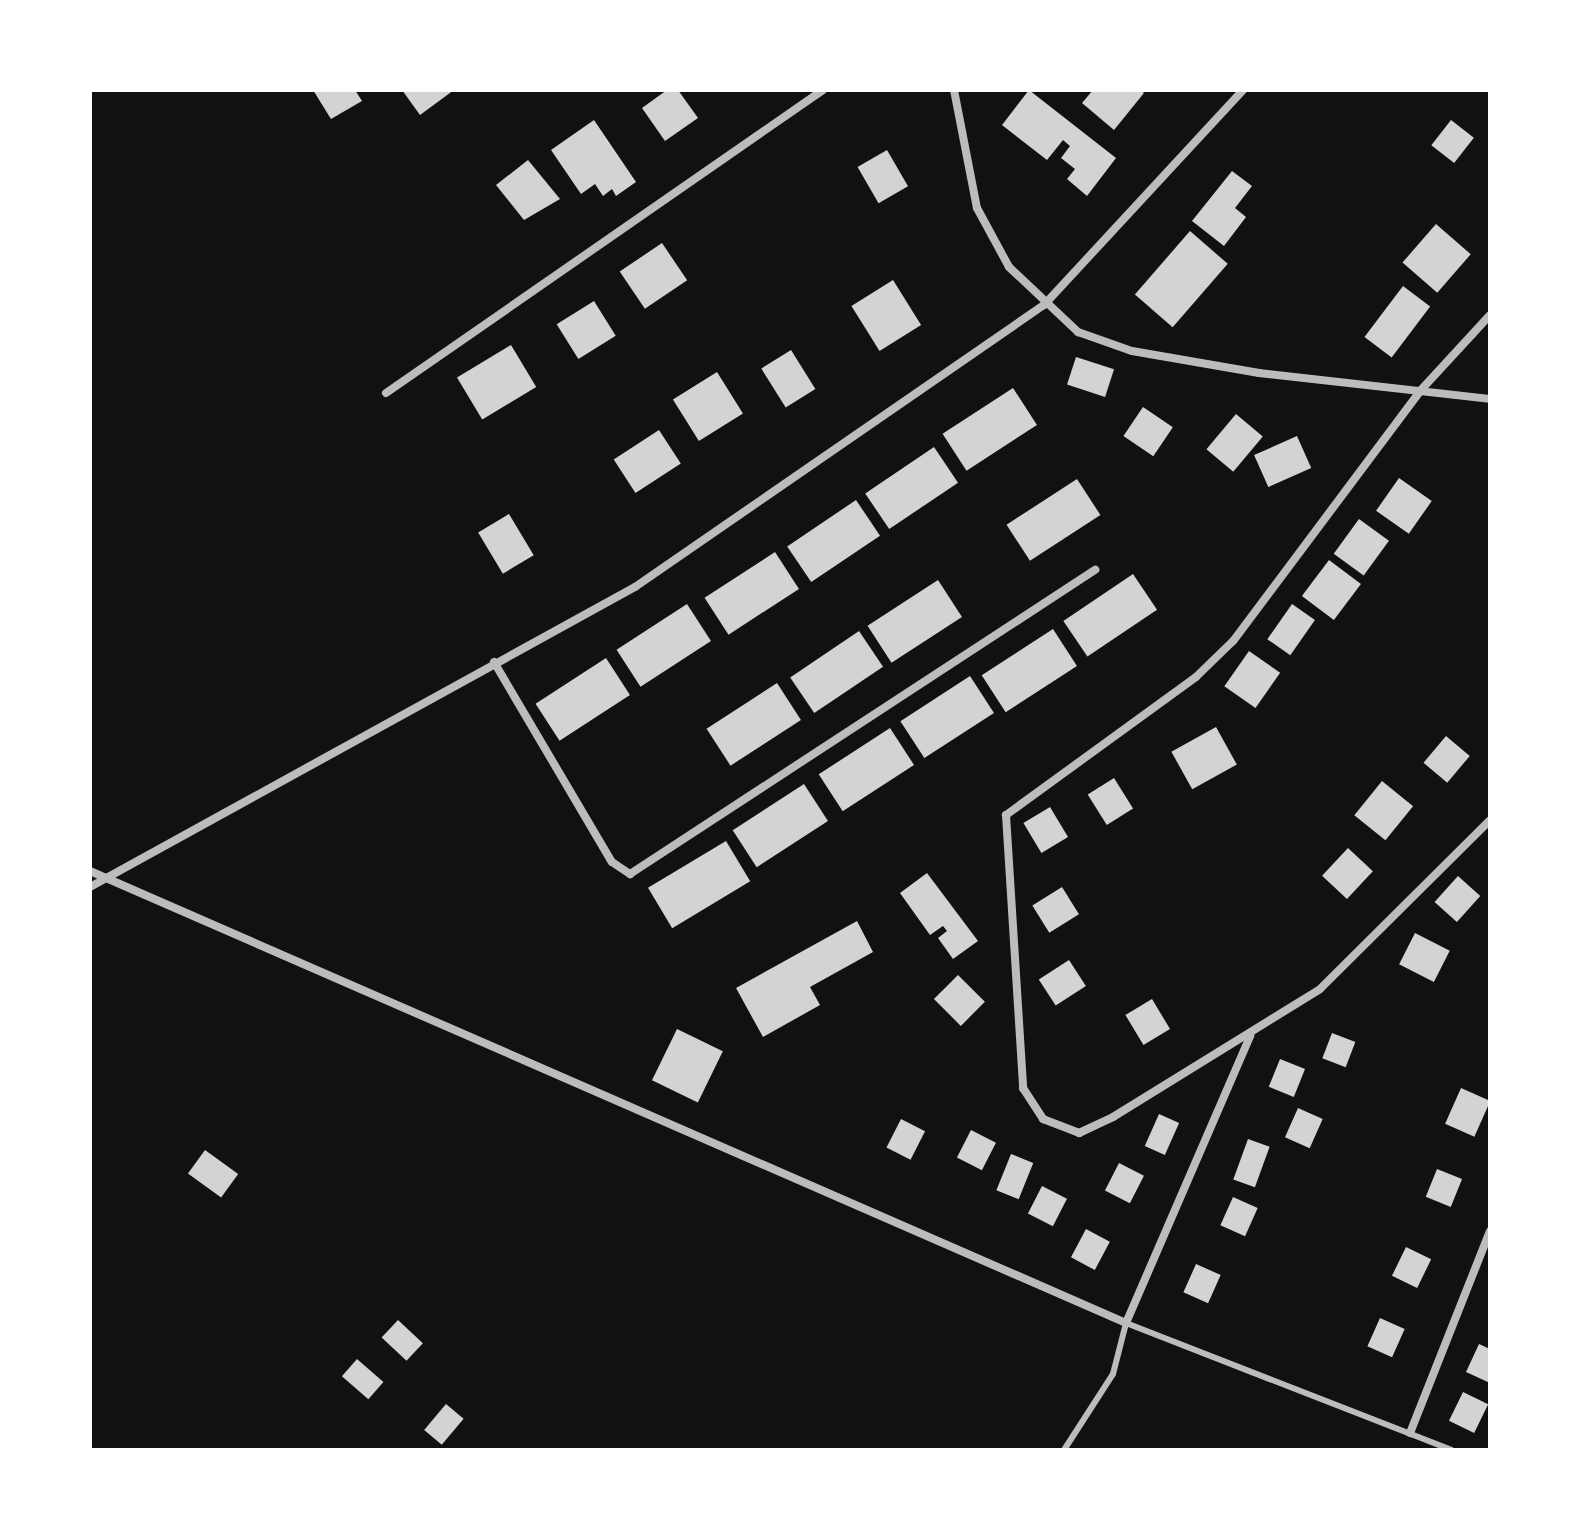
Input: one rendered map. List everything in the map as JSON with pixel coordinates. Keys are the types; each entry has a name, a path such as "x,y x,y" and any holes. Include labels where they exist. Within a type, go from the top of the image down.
{"street":[{"path":"386,393 823,90"},
{"path":"954,90 977,208 1009,267 1044,305 1078,332 1132,351 1490,399"},
{"path":"90,887 112,878 494,662 635,587 1044,305 1243,90"},
{"path":"1490,315 1421,390 1233,641 1196,677 1006,815 1023,1088 1043,1119 1079,1133 1250,1036 1320,989 1490,820"},
{"path":"494,662 612,862 630,874 1095,570"},
{"path":"90,871 1126,1323 1250,1036"},
{"path":"1410,1433 1490,1231"}],"lane":[{"path":"1064,1450 1113,1374 1126,1323 1451,1450"}],"building":[{"path":"313,90 355,90 362,101 331,119"},
{"path":"402,90 454,90 420,115"},
{"path":"667,90 678,90 698,118 665,141 642,108"},
{"path":"1029,90 1116,158 1087,196 1067,179 1075,169 1061,158 1070,146 1063,140 1047,160 1002,125"},
{"path":"1093,90 1140,90 1144,93 1114,130 1082,103"},
{"path":"594,120 636,182 616,196 612,189 603,196 595,184 581,194 551,150"},
{"path":"1451,120 1474,138 1454,163 1431,145"},
{"path":"887,150 908,186 879,203 858,167"},
{"path":"528,160 560,199 524,220 496,185"},
{"path":"1232,171 1252,186 1235,208 1246,217 1224,246 1192,221"},
{"path":"1436,224 1471,254 1437,293 1403,262"},
{"path":"1190,231 1228,264 1173,327 1135,294"},
{"path":"662,243 687,280 645,309 620,272"},
{"path":"893,280 921,325 880,351 851,306"},
{"path":"1403,286 1430,306 1392,358 1364,337"},
{"path":"594,301 616,336 578,359 557,324"},
{"path":"511,345 536,387 482,419 457,377"},
{"path":"791,350 815,389 786,408 761,369"},
{"path":"1076,357 1114,369 1105,397 1067,385"},
{"path":"717,372 743,414 699,441 673,400"},
{"path":"1013,388 1037,425 967,471 943,434"},
{"path":"1143,407 1173,427 1153,456 1123,436"},
{"path":"1236,414 1263,436 1233,472 1206,449"},
{"path":"659,430 681,464 635,493 614,459"},
{"path":"1297,436 1311,468 1268,487 1254,455"},
{"path":"934,447 958,483 889,529 865,493"},
{"path":"1399,478 1432,501 1409,534 1376,511"},
{"path":"1077,479 1100,515 1030,561 1007,525"},
{"path":"856,500 880,536 811,582 787,546"},
{"path":"509,514 534,555 503,574 478,533"},
{"path":"1359,519 1389,541 1364,576 1334,554"},
{"path":"775,552 799,589 729,635 705,598"},
{"path":"1329,560 1361,584 1334,620 1302,596"},
{"path":"1133,574 1157,610 1087,657 1063,621"},
{"path":"938,580 962,617 892,663 868,626"},
{"path":"687,604 711,641 641,687 617,650"},
{"path":"1292,604 1315,620 1290,655 1267,639"},
{"path":"1053,629 1077,666 1006,712 982,675"},
{"path":"859,631 883,667 814,713 790,677"},
{"path":"1249,651 1280,673 1255,708 1224,686"},
{"path":"606,658 630,695 560,741 536,704"},
{"path":"970,676 994,713 924,758 900,721"},
{"path":"777,683 801,720 731,766 707,729"},
{"path":"1216,727 1237,765 1192,789 1171,752"},
{"path":"890,728 914,765 843,811 819,774"},
{"path":"1446,736 1470,756 1447,783 1424,763"},
{"path":"1114,778 1133,809 1107,825 1088,794"},
{"path":"1382,781 1413,806 1385,840 1354,815"},
{"path":"804,784 828,821 757,867 733,830"},
{"path":"1050,807 1068,837 1041,853 1023,823"},
{"path":"726,841 750,881 672,928 648,888"},
{"path":"1348,848 1373,871 1347,899 1322,876"},
{"path":"927,873 978,941 953,959 938,938 947,931 943,926 930,935 900,893"},
{"path":"1458,876 1480,896 1457,922 1435,902"},
{"path":"1062,887 1079,914 1049,933 1032,906"},
{"path":"857,921 873,952 810,987 820,1005 763,1037 736,988"},
{"path":"1415,933 1450,951 1434,982 1399,964"},
{"path":"1069,960 1086,986 1056,1006 1039,980"},
{"path":"958,975 985,1002 961,1026 934,999"},
{"path":"1152,999 1170,1029 1143,1045 1125,1015"},
{"path":"677,1029 723,1051 698,1103 652,1080"},
{"path":"1332,1033 1355,1042 1346,1067 1322,1058"},
{"path":"1280,1059 1305,1069 1294,1097 1269,1087"},
{"path":"1461,1088 1490,1101 1474,1137 1445,1124"},
{"path":"1298,1108 1323,1119 1310,1148 1285,1137"},
{"path":"1159,1114 1179,1123 1165,1155 1145,1146"},
{"path":"901,1119 925,1131 911,1160 886,1148"},
{"path":"971,1130 996,1143 982,1170 957,1158"},
{"path":"1248,1139 1270,1147 1255,1187 1233,1179"},
{"path":"205,1150 238,1174 221,1198 188,1173"},
{"path":"1011,1154 1033,1163 1019,1199 996,1190"},
{"path":"1119,1163 1144,1176 1130,1203 1105,1191"},
{"path":"1437,1169 1462,1179 1451,1207 1426,1197"},
{"path":"1042,1186 1067,1199 1053,1226 1028,1214"},
{"path":"1233,1197 1258,1208 1245,1236 1220,1225"},
{"path":"1086,1229 1110,1242 1095,1270 1071,1257"},
{"path":"1406,1247 1431,1259 1417,1288 1392,1276"},
{"path":"1196,1264 1221,1275 1208,1303 1183,1292"},
{"path":"1380,1318 1405,1329 1392,1357 1367,1346"},
{"path":"398,1320 423,1343 406,1361 382,1338"},
{"path":"1479,1344 1490,1349 1490,1383 1466,1372"},
{"path":"357,1359 383,1382 368,1399 342,1376"},
{"path":"1463,1392 1488,1404 1474,1433 1449,1421"},
{"path":"446,1404 464,1419 442,1445 424,1430"}]}
